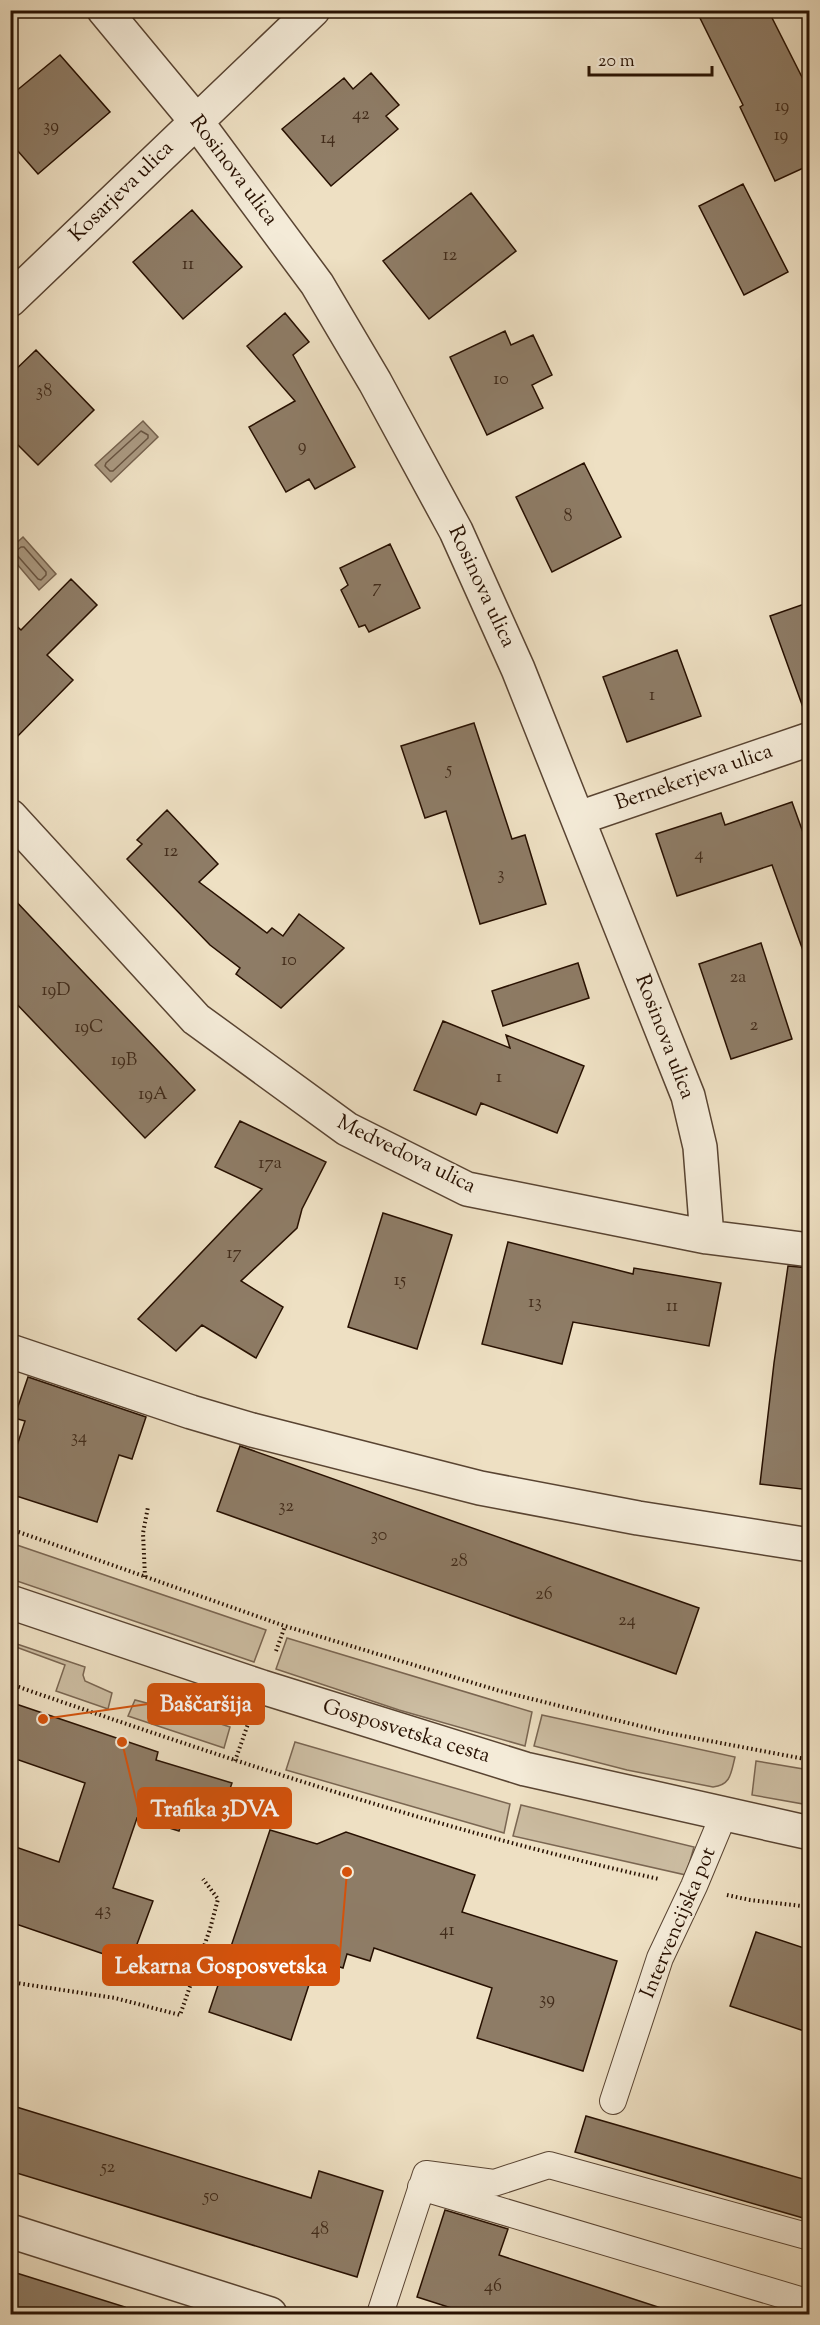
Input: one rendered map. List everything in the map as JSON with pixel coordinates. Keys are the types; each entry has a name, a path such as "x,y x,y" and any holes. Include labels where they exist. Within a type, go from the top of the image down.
{"street":[{"name":"Rosinova ulica","path":"104,10 196,121 316,284 375,382 456,531 518,669 688,1096 700,1147 707,1237"},
{"name":"Kosarjeva ulica","path":"10,300 313,10"},
{"name":"Bernekerjeva ulica","path":"579,818 810,739"},
{"name":"Medvedova ulica","path":"10,816 196,1019 347,1130 467,1189 707,1237 810,1250"},
{"path":"10,1351 191,1412 252,1430 480,1488 638,1518 810,1545"},
{"name":"Gosposvetska cesta","path":"10,1602 262,1687 525,1769 810,1833"},
{"path":"10,2231 270,2314"}],"lane":[{"name":"Intervencijska pot","path":"613,2101 660,1958 694,1886 724,1814"},
{"path":"380,2314 426,2174 494,2183 549,2165 810,2237"},
{"path":"421,2187 810,2303"}],"path":[{"path":"145,1577 143,1533 148,1507"},
{"path":"10,1529 285,1626 500,1691 668,1732 810,1760"},
{"path":"273,1658 285,1626"},
{"path":"10,1684 235,1761 395,1810 579,1861 750,1900 810,1907"},
{"path":"235,1761 250,1717"},
{"path":"10,1982 45,1985 115,1998 180,2016 218,1899 203,1880"}],"shaded area":[{"path":"11,1543 266,1630 254,1662 11,1579"},
{"path":"287,1638 532,1712 525,1746 399,1710 276,1669"},
{"path":"11,1642 85,1667 83,1675 85,1681 112,1693 108,1709 56,1691 65,1665 16,1647 11,1660"},
{"path":"206,1691 196,1716 230,1727 224,1748 128,1716 135,1700 177,1711 181,1700"},
{"path":"542,1715 735,1757 731,1773 727,1781 713,1787 627,1770 534,1746"},
{"path":"295,1742 510,1804 504,1833 286,1770"},
{"path":"756,1761 809,1770 809,1805 752,1795"},
{"path":"521,1805 694,1847 686,1875 513,1836"}],"water":[{"path":"143,421 158,437 111,482 95,465"},
{"path":"23,537 56,574 39,590 11,557 11,548"}],"building":[{"path":"696,10 768,10 810,93 810,165 775,181 740,107 743,105"},
{"path":"60,55 110,112 38,174 10,142 10,96"},
{"path":"371,73 399,105 386,116 398,129 331,186 282,129 344,78 353,89"},
{"path":"743,184 788,272 744,295 699,206"},
{"path":"471,193 516,251 429,319 383,261"},
{"path":"192,210 242,267 183,319 133,262"},
{"path":"285,313 309,342 293,355 355,467 315,489 309,479 286,492 249,427 295,401 247,346"},
{"path":"505,331 511,345 533,335 552,375 532,385 543,408 487,435 450,357"},
{"path":"36,350 94,410 38,465 10,437 10,375"},
{"path":"584,463 621,537 552,572 516,497"},
{"path":"390,544 420,608 369,632 365,625 359,627 341,590 348,585 340,568"},
{"path":"71,579 97,605 47,655 73,680 10,744 10,620 21,630"},
{"path":"810,602 810,712 805,713 770,616"},
{"path":"677,650 701,716 627,742 603,677"},
{"path":"474,723 512,839 525,835 546,904 480,924 446,811 425,818 401,746"},
{"path":"792,802 810,852 810,956 805,956 772,865 677,896 656,834 721,813 725,825"},
{"path":"167,810 218,864 199,882 267,933 272,928 283,936 299,914 344,948 281,1008 236,974 240,968 210,945 127,859 142,844 137,840"},
{"path":"10,895 195,1090 145,1138 10,997"},
{"path":"761,943 792,1039 731,1059 699,964"},
{"path":"578,963 589,998 503,1026 492,991"},
{"path":"443,1021 510,1048 506,1035 584,1066 557,1133 481,1103 476,1115 414,1090"},
{"path":"240,1121 326,1162 302,1209 297,1228 241,1281 283,1307 256,1358 202,1325 176,1351 138,1319 262,1189 215,1167"},
{"path":"383,1213 452,1235 417,1349 348,1327"},
{"path":"508,1242 633,1274 634,1268 721,1283 709,1346 573,1322 562,1364 482,1344"},
{"path":"788,1266 810,1268 810,1490 760,1484"},
{"path":"28,1377 146,1417 132,1459 119,1455 97,1522 10,1494 10,1467 25,1421 14,1418"},
{"path":"240,1446 699,1608 676,1674 217,1511"},
{"path":"10,1702 158,1752 156,1760 232,1783 220,1817 187,1806 179,1831 137,1818 113,1888 153,1901 130,1963 10,1922 10,1845 59,1862 85,1783 10,1757"},
{"path":"270,1830 317,1844 346,1832 475,1875 462,1912 617,1961 583,2071 477,2038 492,1988 374,1948 370,1961 347,1954 343,1968 317,1960 291,2040 209,2012"},
{"path":"756,1932 810,1950 810,2033 730,2006"},
{"path":"10,2105 311,2198 319,2171 383,2191 357,2277 10,2171"},
{"path":"586,2116 810,2181 810,2220 575,2152"},
{"path":"445,2210 508,2229 499,2255 661,2308 659,2314 470,2314 417,2297"},
{"path":"10,2271 125,2307 124,2314 10,2314"}],"place":[{"name":"Baščaršija","path":"43,1719"},
{"name":"Trafika 3DVA","path":"122,1742"},
{"name":"Lekarna Gosposvetska","path":"347,1872"}]}
